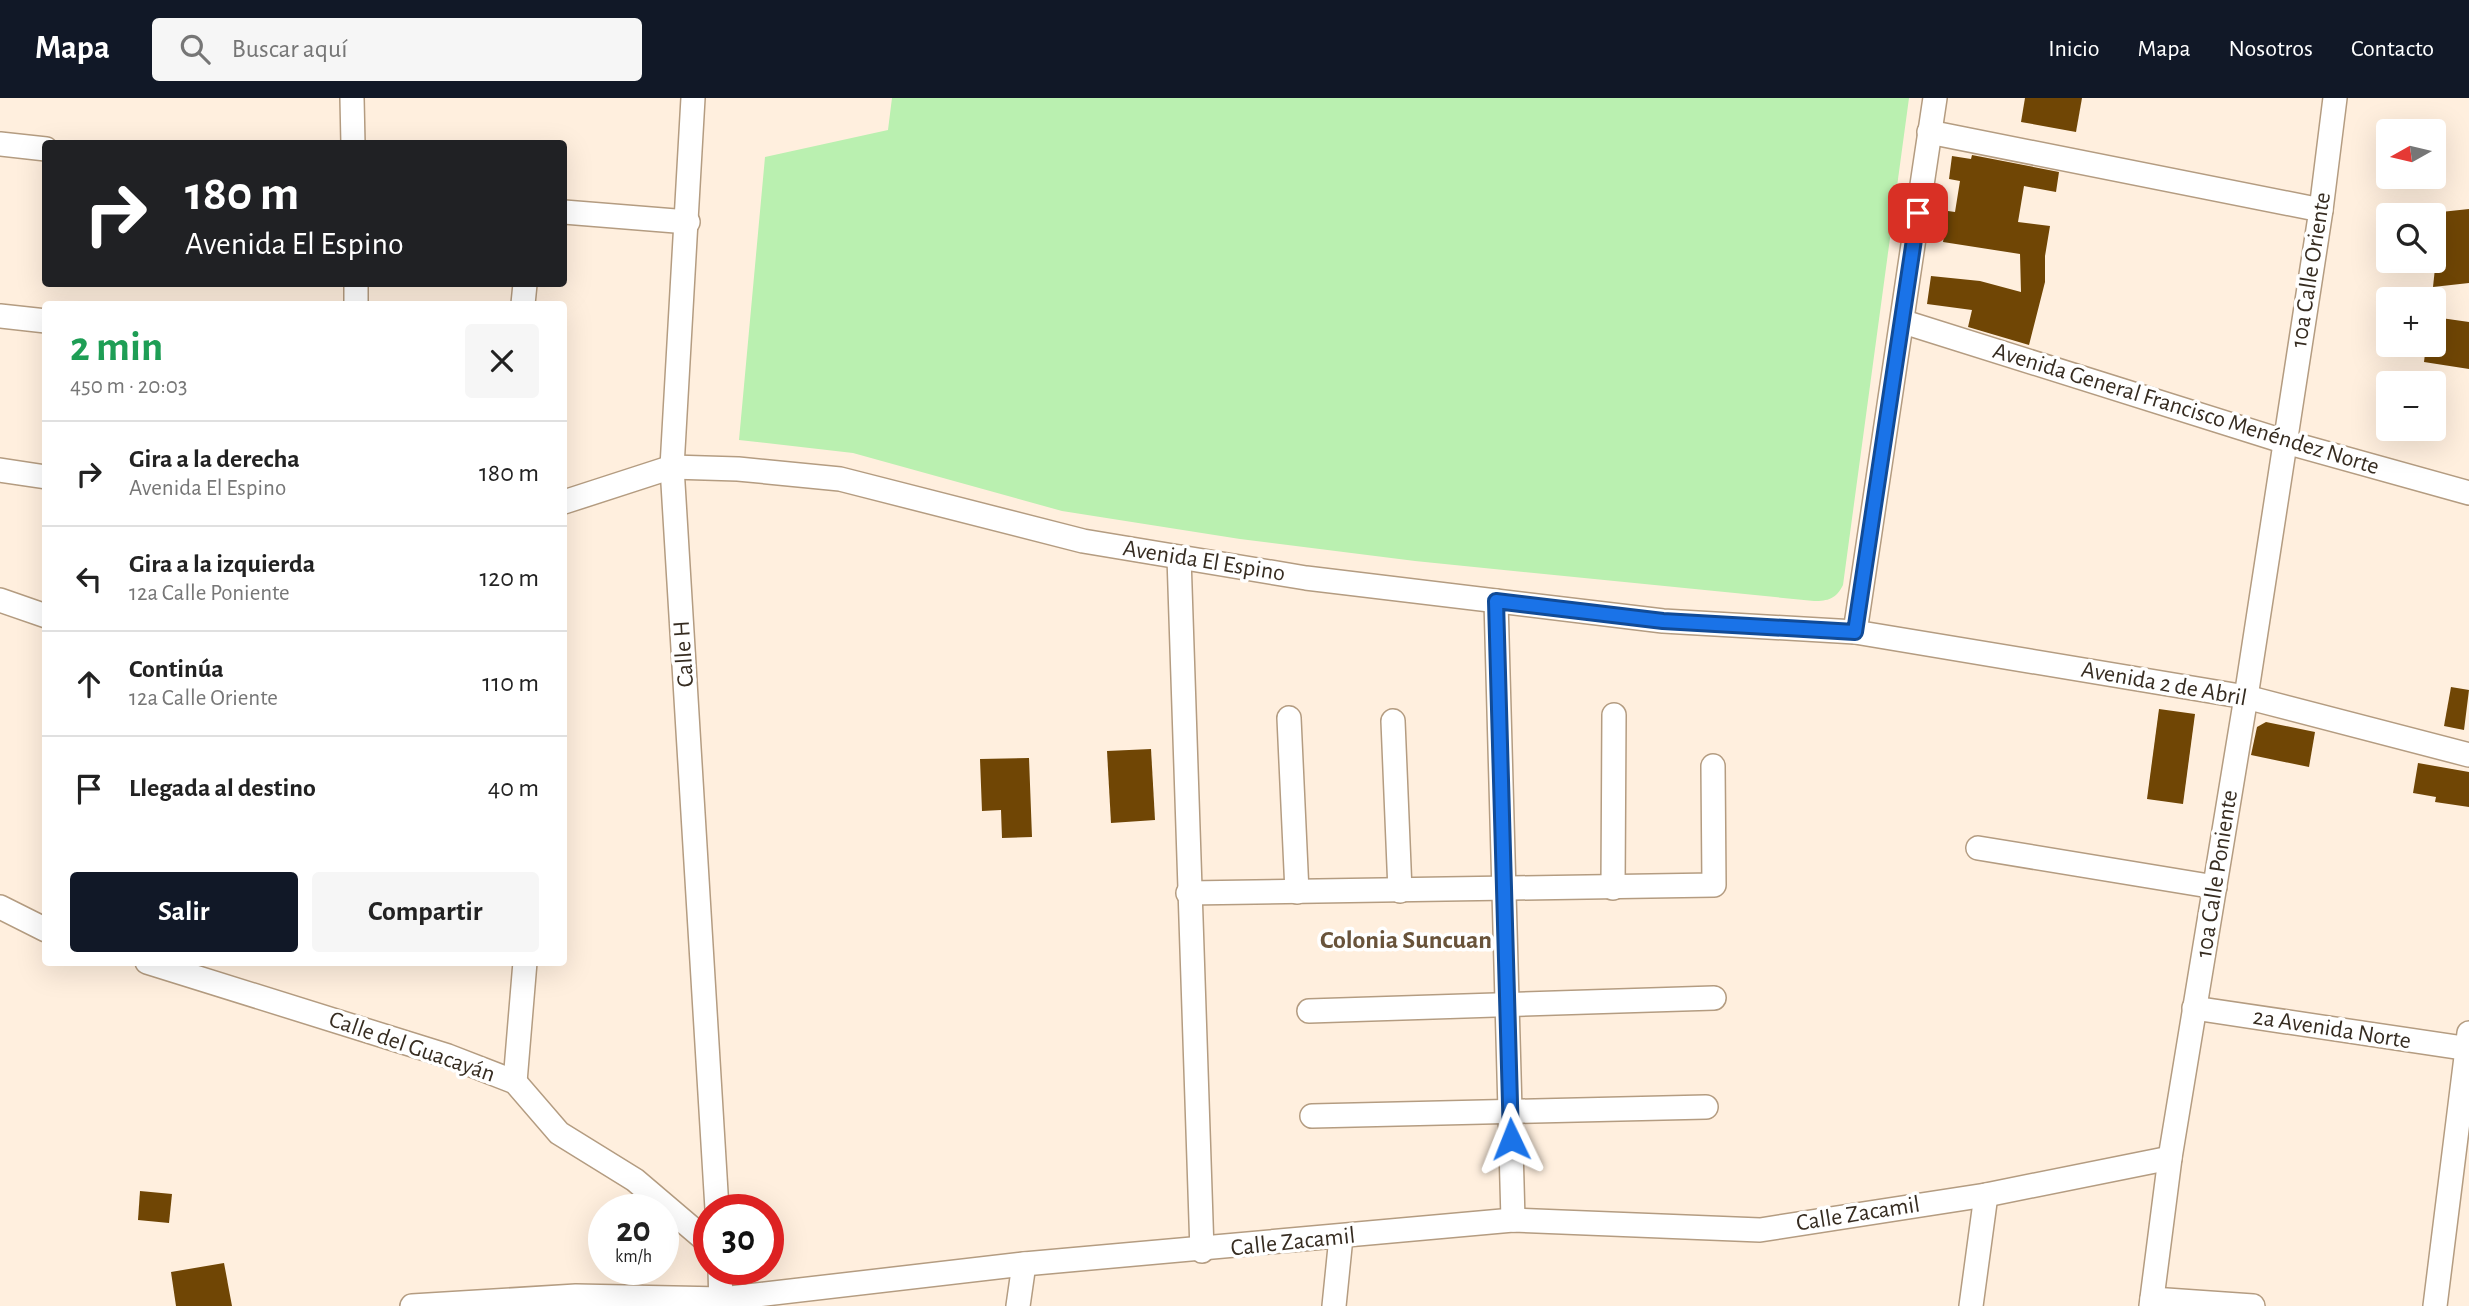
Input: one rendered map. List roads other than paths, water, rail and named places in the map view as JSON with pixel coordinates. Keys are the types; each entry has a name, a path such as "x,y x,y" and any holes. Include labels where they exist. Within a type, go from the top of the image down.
{"street":[{"path":"352,98 353,140"},
{"name":"Calle H","path":"693,98 672,467 716,1194"},
{"path":"1855,632 1904,322 1928,132 1935,98"},
{"name":"10a Calle Oriente","path":"2286,442 2335,98"},
{"path":"1928,132 2321,209"},
{"path":"0,144 42,149"},
{"path":"567,212 688,222"},
{"path":"0,316 42,321"},
{"name":"Avenida General Francisco Menéndez Norte","path":"1904,322 2286,442 2469,493"},
{"name":"10a Calle Poniente","path":"2152,1303 2170,1158 2286,442"},
{"name":"Avenida El Espino","path":"567,501 672,467 738,469 840,479 1083,541 1306,578 1663,621 1855,632"},
{"path":"0,470 42,476"},
{"path":"1179,557 1188,893 1202,1251"},
{"path":"0,600 42,615"},
{"path":"1496,601 1513,1220"},
{"name":"Avenida 2 de Abril","path":"1855,632 2246,697 2469,755"},
{"path":"1613,888 1614,715"},
{"path":"1289,718 1297,892"},
{"path":"1393,722 1399,891"},
{"path":"1188,893 1714,885 1713,766"},
{"path":"1978,848 2215,887"},
{"path":"0,907 42,928"},
{"name":"Calle del Guacayán","path":"160,966 448,1056 515,1082 559,1133 635,1180 693,1229"},
{"path":"515,1082 525,966"},
{"path":"1309,1011 1714,998"},
{"name":"2a Avenida Norte","path":"2194,1008 2468,1044"},
{"path":"2435,1306 2468,1044"},
{"path":"1312,1116 1706,1107"},
{"name":"Calle Zacamil","path":"412,1306 576,1296 721,1302 1024,1264 1202,1251 1513,1220 1759,1230 1986,1195 2170,1158"},
{"path":"1971,1306 1986,1195"},
{"path":"1334,1306 1340,1237"},
{"path":"1018,1306 1024,1264"},
{"path":"2152,1303 2253,1306"}],"district":[{"name":"Colonia Suncuan","path":"1406,940"}]}
